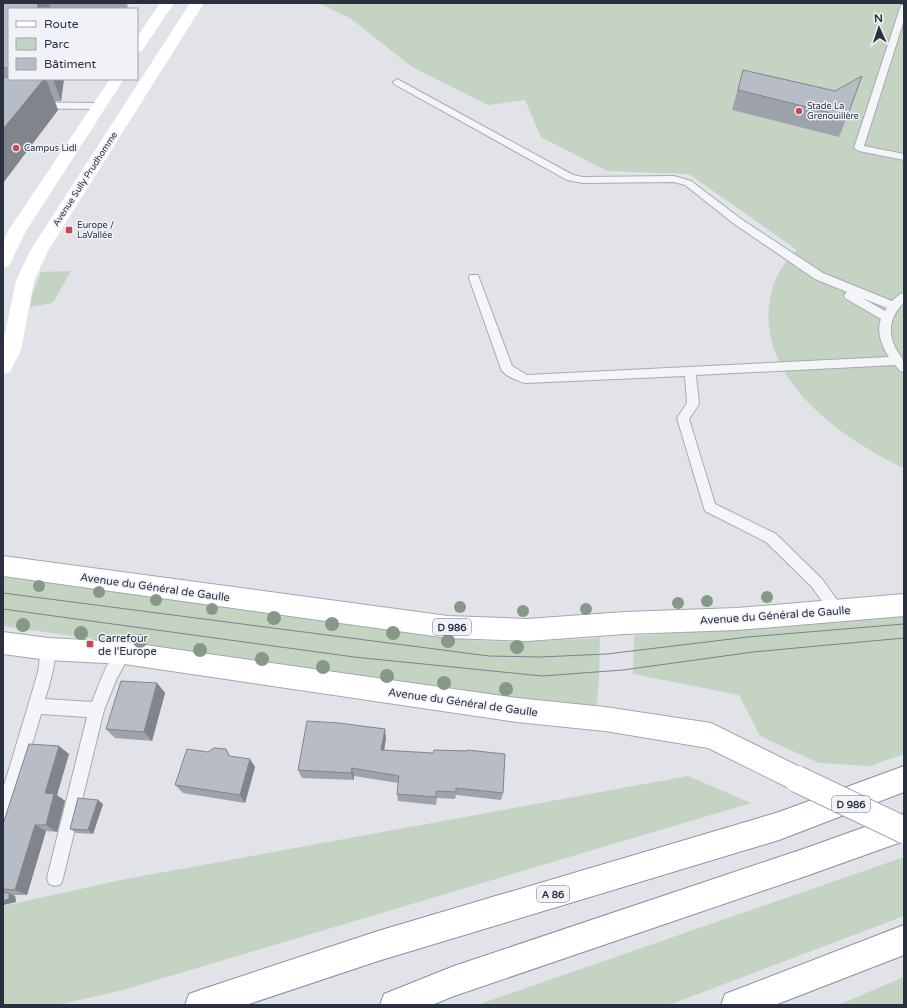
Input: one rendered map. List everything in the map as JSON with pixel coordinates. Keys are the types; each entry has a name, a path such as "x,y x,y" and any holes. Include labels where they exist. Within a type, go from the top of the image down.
{"main road":[{"path":"138,46 167,3"},
{"name":"Avenue Sully Prudhomme","path":"7,359 25,282 39,251 196,3"},
{"path":"3,262 16,231 116,80"},
{"name":"Avenue du Général de Gaulle","path":"3,566 448,627 527,630 632,623 737,619 904,605"},
{"name":"Avenue du Général de Gaulle","path":"3,643 48,649 124,653 518,710 605,719 711,736 904,830"},
{"name":"A 86","path":"200,1005 378,946 779,826 904,779"},
{"path":"395,1005 454,981 806,862 904,827"},
{"path":"736,1005 904,940"}],"lane":[{"path":"904,7 860,148 904,157"},
{"path":"397,82 570,178 583,180 674,178 688,184 737,221 819,276 886,317"},
{"path":"3,105 99,106"},
{"path":"819,276 893,306"},
{"path":"474,278 507,370 525,379 690,371 900,364"},
{"path":"900,364 888,346 884,331 886,317 893,306 904,297"},
{"path":"690,371 693,404 683,418 710,507 771,538 817,583 837,611"},
{"path":"3,815 36,706 45,672 48,649"},
{"path":"55,878 96,710 111,674 124,653"},
{"path":"36,706 96,710"}],"green space":[{"path":"318,3 904,3 904,468 855,441 808,403 790,380 776,355 769,328 771,292 783,265 797,250 689,174 607,171 541,137 525,100 488,105 412,67 350,18"},
{"path":"71,271 53,303 30,307 32,295 41,272"},
{"path":"3,576 480,641 524,642 600,638 599,679 596,711 3,626"},
{"path":"904,615 904,754 870,766 819,763 760,736 739,695 633,674 634,636"},
{"path":"688,776 751,803 123,990 58,1005 3,1005 3,906 121,880"},
{"path":"904,857 904,916 669,1005 477,1005"},
{"path":"904,977 904,1005 838,1005"}],"building":[{"path":"3,3 38,3 37,8 8,8 8,68 3,68"},
{"path":"743,70 835,91 862,76 847,117 738,90"},
{"path":"3,77 8,77 8,80 43,80 3,129"},
{"path":"121,681 157,683 144,732 106,729"},
{"path":"307,721 339,723 385,729 381,750 433,753 434,750 467,750 505,754 503,793 456,788 456,792 436,791 436,797 397,794 399,776 352,768 351,773 298,770"},
{"path":"29,744 59,746 45,793 54,794 46,825 35,825 15,890 3,889 3,824"},
{"path":"214,748 226,749 229,756 250,759 240,795 175,785 187,749 208,752"},
{"path":"78,798 98,800 88,830 70,829"},
{"path":"3,893 9,893 9,899 3,901"}],"tram line":[{"path":"3,593 489,656 540,657 607,654 748,637 904,624"},
{"path":"3,609 354,657 542,676 623,670 753,652 904,638"}],"place":[{"name":"Stade La Grenouillère","path":"799,111"},
{"name":"Campus Lidl","path":"16,148"},
{"name":"Europe / LaVallée","path":"69,230"},
{"name":"Carrefour de l'Europe","path":"90,644"}]}
